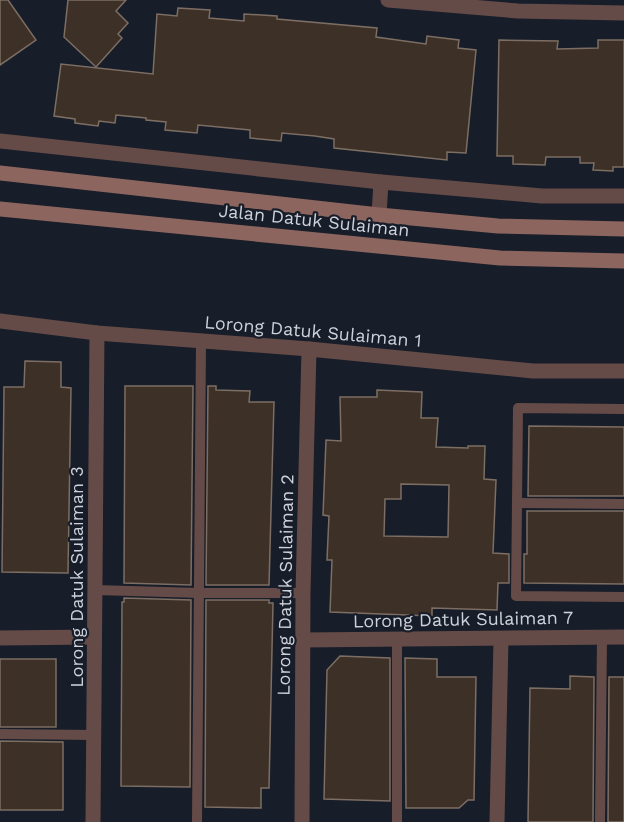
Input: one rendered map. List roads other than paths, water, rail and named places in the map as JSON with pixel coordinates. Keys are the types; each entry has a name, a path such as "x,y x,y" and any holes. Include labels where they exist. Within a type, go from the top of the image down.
{"main road":[{"name":"Jalan Datuk Sulaiman","path":"0,173 498,226 624,229"},
{"name":"Jalan Datuk Sulaiman","path":"0,208 500,258 624,261"}],"street":[{"path":"388,0 518,11 624,13"},
{"path":"0,141 381,182 542,196 624,196"},
{"name":"Jalan Datuk Sulaiman","path":"379,215 381,182"},
{"name":"Lorong Datuk Sulaiman 1","path":"0,321 97,333 533,371 624,372"},
{"name":"Lorong Datuk Sulaiman 3","path":"93,822 97,333"},
{"name":"Lorong Datuk Sulaiman 2","path":"302,822 303,593 309,350"},
{"path":"0,638 94,637"},
{"name":"Lorong Datuk Sulaiman 7","path":"303,640 624,637"},
{"path":"497,822 501,639"}],"lane":[{"path":"197,822 201,341"},
{"path":"624,409 518,408 516,596 624,597"},
{"path":"518,503 624,504"},
{"path":"95,590 303,593"},
{"path":"600,822 602,637"},
{"path":"397,640 398,822"},
{"path":"0,734 94,735"}]}
